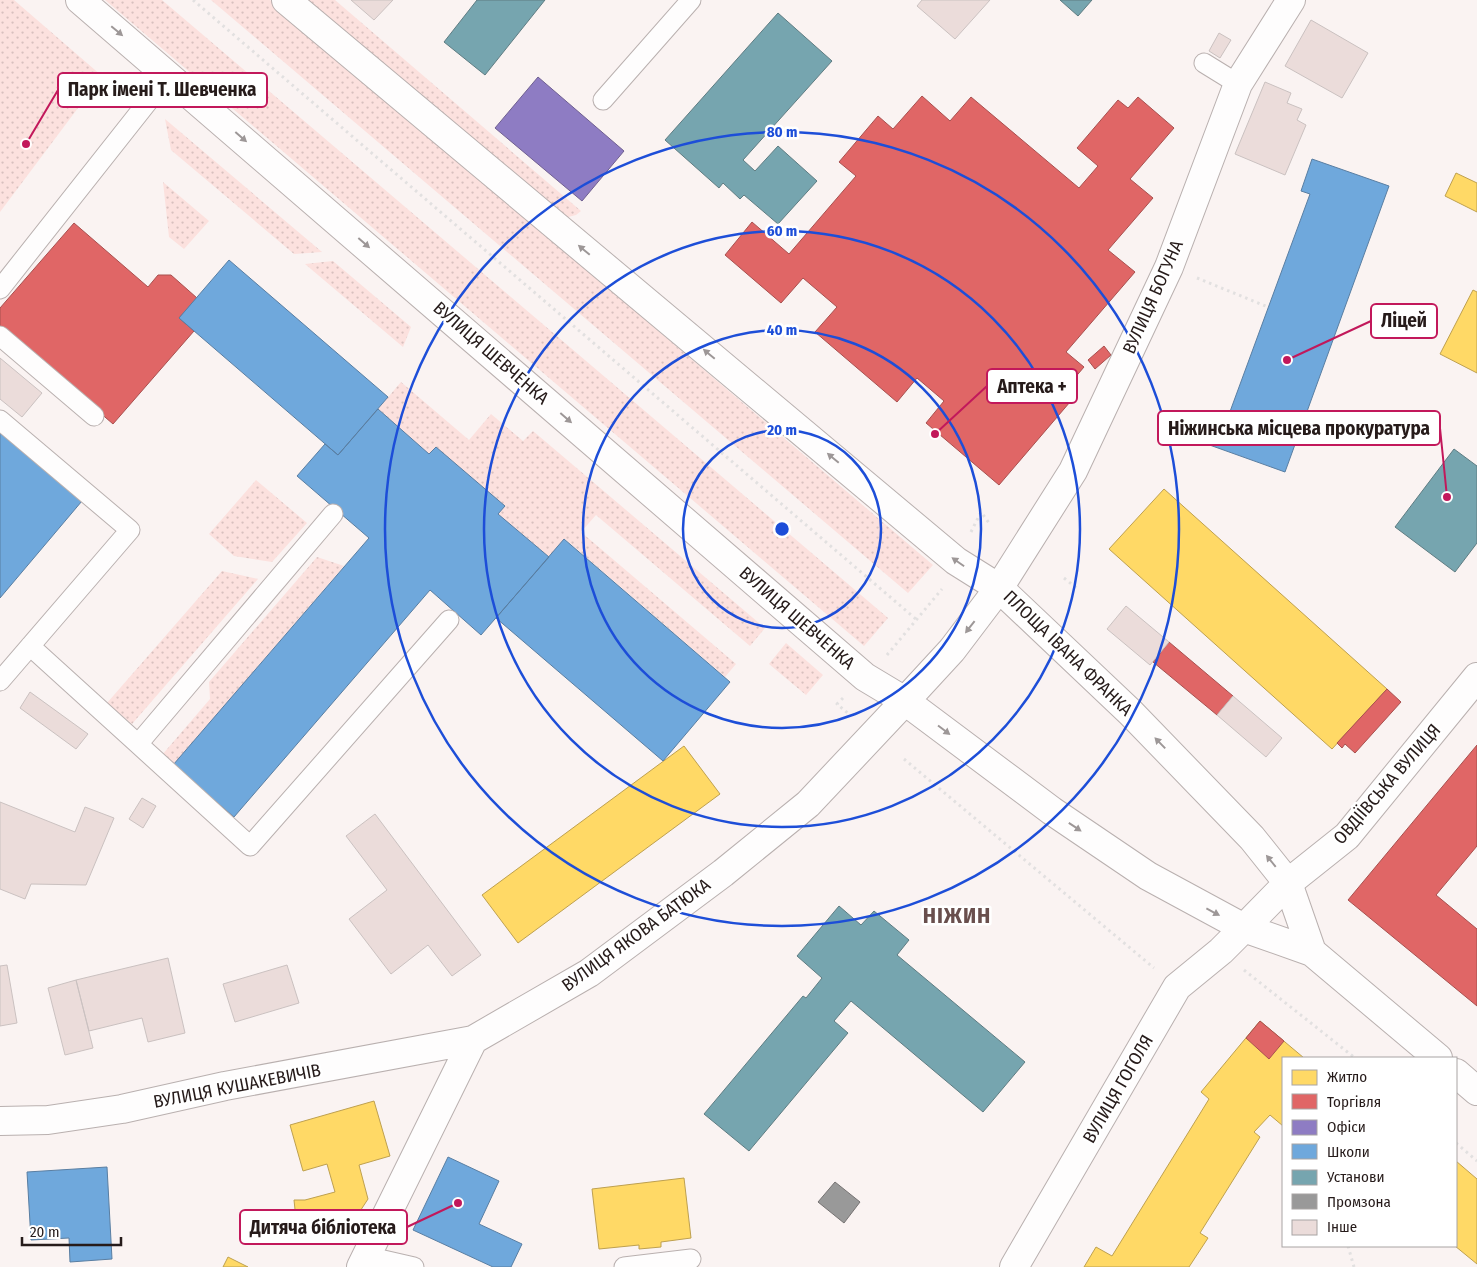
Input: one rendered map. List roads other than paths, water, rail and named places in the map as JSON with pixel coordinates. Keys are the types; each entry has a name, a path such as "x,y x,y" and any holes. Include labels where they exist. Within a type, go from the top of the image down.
{"main road":[{"name":"ВУЛИЦЯ ШЕВЧЕНКА","path":"80,0 865,677 905,701"},
{"path":"286,0 956,561 1000,588"},
{"name":"ВУЛИЦЯ БОГУНА","path":"1000,588 1073,471 1169,267 1238,84 1292,0"},
{"name":"ПЛОЩА ІВАНА ФРАНКА","path":"905,701 952,650 1000,588 1130,712 1252,838 1288,883 1312,952"},
{"name":"ОВДІЇВСЬКА ВУЛИЦЯ","path":"1288,883 1347,836 1477,677"},
{"path":"905,701 1052,811 1148,876 1244,928 1312,952 1437,1057"},
{"name":"ВУЛИЦЯ ЯКОВА БАТЮКА","path":"473,1040 589,973 723,873 808,804 905,701"},
{"path":"1244,928 1288,883"},
{"name":"ВУЛИЦЯ ГОГОЛЯ","path":"1014,1267 1177,988 1221,951 1244,928"},
{"path":"364,1262 473,1040"},
{"name":"ВУЛИЦЯ КУШАКЕВИЧІВ","path":"0,1121 48,1120 122,1109 234,1085 473,1040"},
{"path":"1457,1074 1477,1091"}],"lane":[{"path":"603,100 691,0"},
{"path":"1204,63 1238,84"},
{"path":"0,289 169,75"},
{"path":"0,336 94,416"},
{"path":"0,420 130,530 0,681"},
{"path":"138,744 333,514"},
{"path":"30,646 250,846 449,620"},
{"path":"624,1267 648,1266 691,1259"},
{"path":"364,1262 414,1267"}],"place":[{"name":"Парк імені Т. Шевченка","path":"26,144"},
{"name":"Ліцей","path":"1287,360"},
{"name":"Аптека +","path":"935,434"},
{"name":"Ніжинська місцева прокуратура","path":"1447,497"},
{"name":"Дитяча бібліотека","path":"458,1203"}],"district":[{"name":"НІЖИН","path":"957,915"}]}
